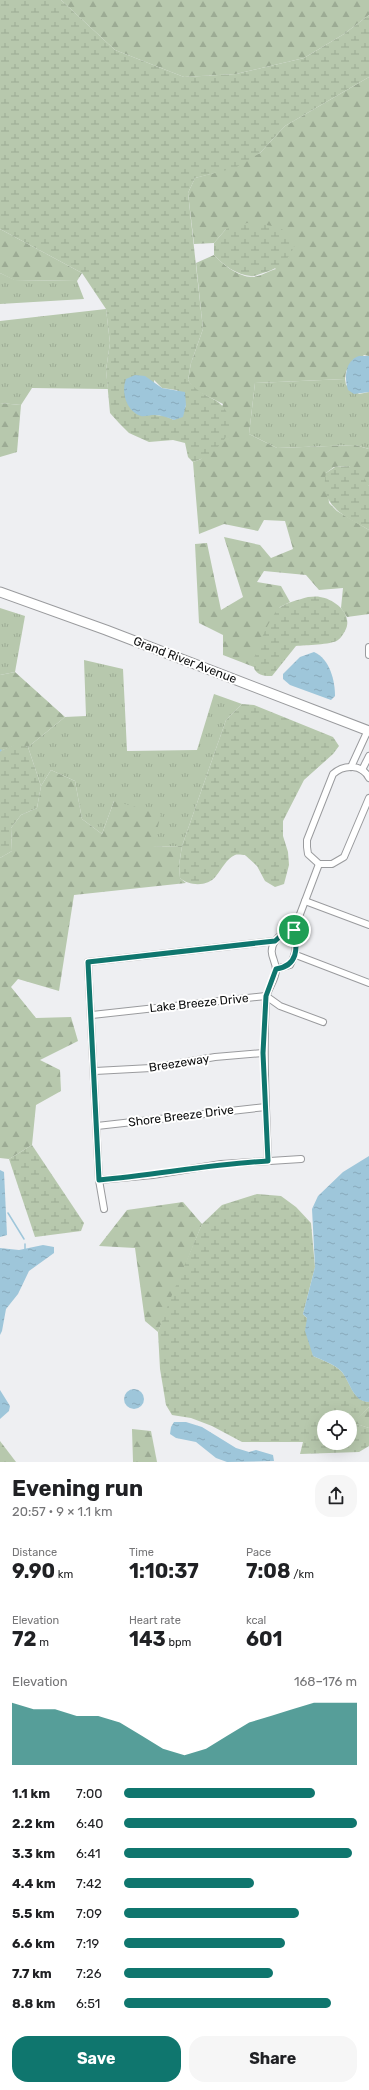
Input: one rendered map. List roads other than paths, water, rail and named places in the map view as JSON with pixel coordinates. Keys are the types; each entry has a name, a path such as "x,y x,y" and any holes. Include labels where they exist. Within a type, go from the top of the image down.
{"main road":[{"name":"Grand River Avenue","path":"0,592 106,630 368,730"}],"street":[{"path":"369,647 369,655"},
{"path":"352,767 368,730"},
{"path":"362,770 369,756"},
{"path":"369,778 362,770 352,767 339,768 333,774 307,840 308,854 319,864 332,864 344,857 369,798"},
{"path":"276,969 290,965 296,955 297,948 294,930 319,864"},
{"path":"305,901 369,925"},
{"path":"268,1161 263,1053 266,996 276,969 272,957 272,949 275,941 284,933 294,930"},
{"path":"104,1209 99,1180 95,1071 88,962 275,941"},
{"path":"296,955 369,983"},
{"path":"266,996 280,1006 323,1022"},
{"name":"Lake Breeze Drive","path":"92,1015 266,996"},
{"name":"Breezeway","path":"95,1071 144,1068 215,1057 263,1053"},
{"name":"Shore Breeze Drive","path":"97,1126 266,1107"},
{"path":"99,1180 153,1176 221,1164 301,1159"}],"water":[{"path":"359,356 369,356 369,392 354,394 348,390 346,375 348,366 354,358"},
{"path":"135,375 145,376 162,388 185,392 186,405 183,417 174,420 159,415 142,416 136,414 128,406 124,390 126,379"},
{"path":"314,652 319,655 328,665 333,677 335,696 331,700 290,685 283,679 283,674 300,657"},
{"path":"369,1156 369,1402 363,1401 355,1395 341,1371 328,1362 313,1356 305,1331 307,1318 303,1314 315,1267 312,1209 318,1196 343,1172"},
{"path":"0,1170 4,1172 7,1235 0,1237"},
{"path":"43,1245 54,1247 54,1253 29,1271 18,1294 6,1309 0,1335 0,1248 19,1250"},
{"path":"134,1389 141,1392 144,1399 141,1406 134,1409 127,1406 124,1399 127,1392"},
{"path":"0,1390 10,1406 9,1411 0,1419"},
{"path":"174,1422 186,1422 202,1427 236,1448 249,1452 256,1450 273,1455 274,1461 227,1462 216,1458 196,1442 176,1438 170,1434 171,1427"}],"waterway":[{"path":"8,1213 24,1239"},
{"path":"25,1244 25,1250"}]}
